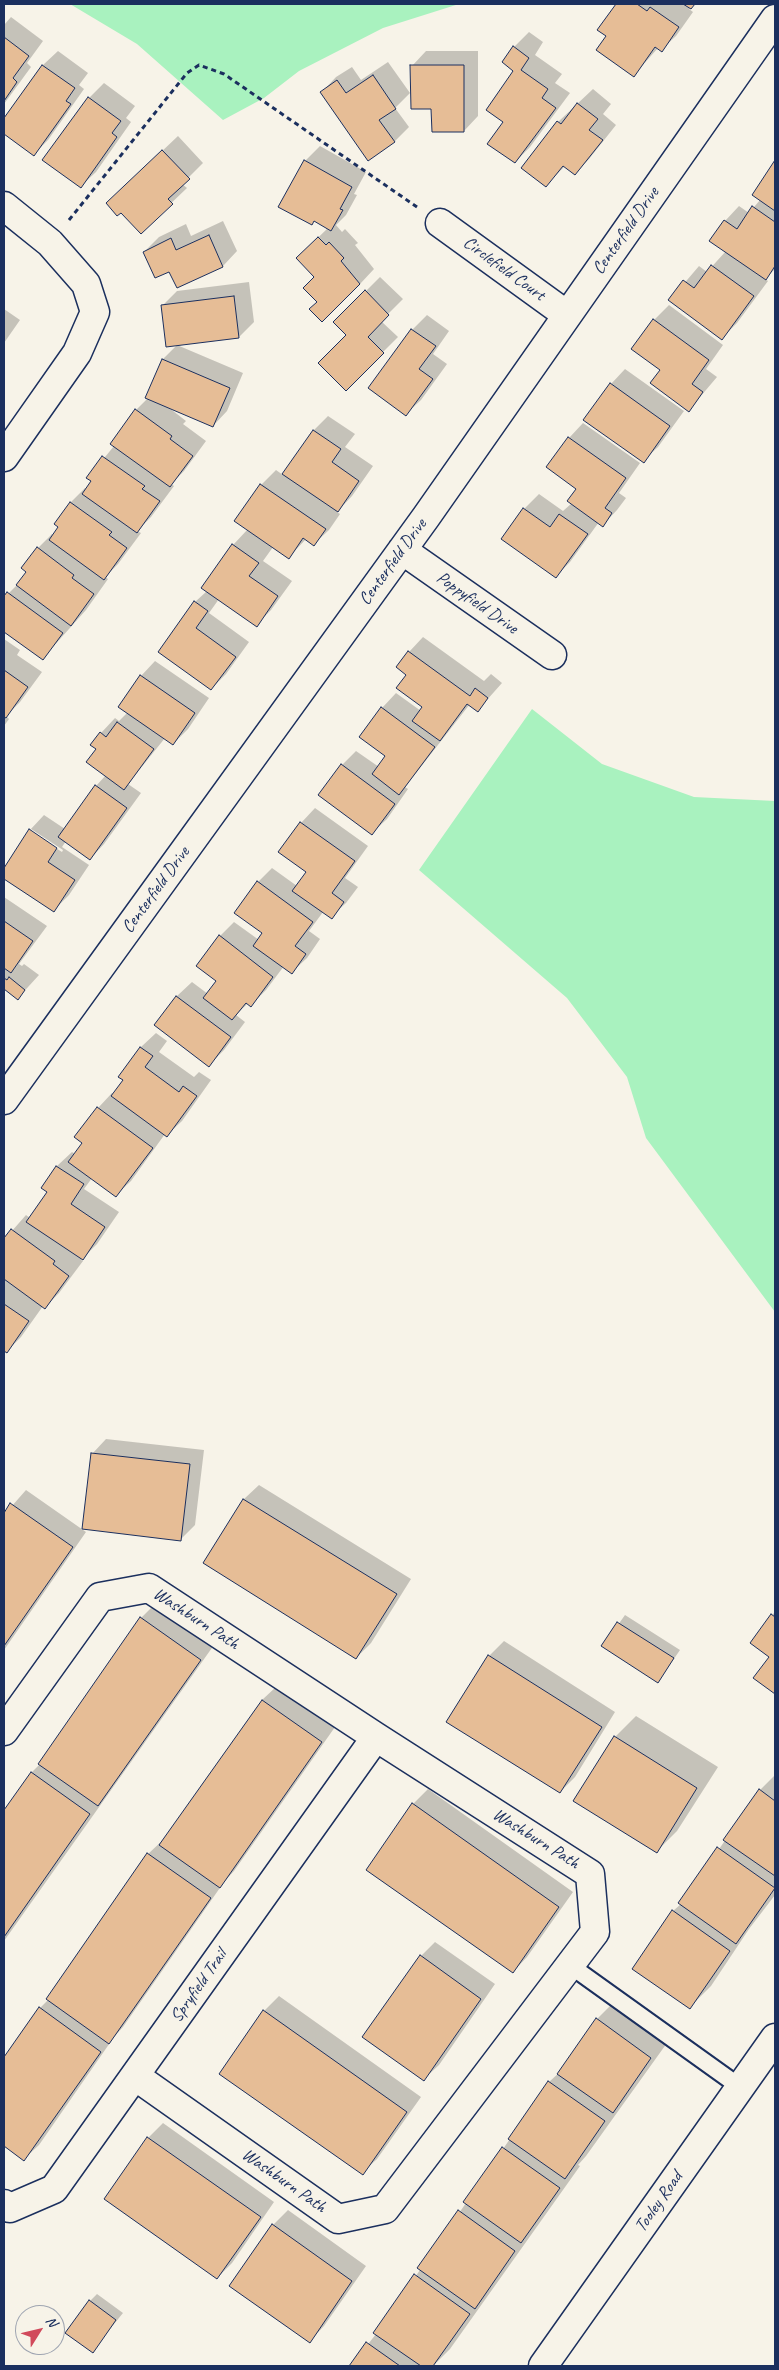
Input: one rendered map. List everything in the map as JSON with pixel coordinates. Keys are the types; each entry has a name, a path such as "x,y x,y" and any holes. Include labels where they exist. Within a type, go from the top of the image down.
{"street":[{"name":"Centerfield Drive","path":"4,1100 402,550 775,19"},
{"path":"4,206 50,243 86,284 95,312 77,353 4,457"},
{"name":"Circlefield Court","path":"440,223 567,315"},
{"name":"Poppyfield Drive","path":"402,550 552,655"},
{"name":"Washburn Path","path":"4,1731 100,1597 150,1588 376,1737 590,1874 595,1932 385,2209 338,2219 135,2076"},
{"name":"Spryfield Trail","path":"4,2204 10,2208 54,2190 376,1737"},
{"name":"Tooley Road","path":"543,2366 775,2038"}],"lane":[{"path":"571,1966 740,2087"}],"path":[{"path":"50,243 187,73 199,65 224,74 440,223"}],"green space":[{"path":"70,4 459,4 383,28 299,71 264,98 223,120 137,44"},
{"path":"532,709 602,764 694,797 775,801 775,1312 646,1138 627,1077 567,998 419,870"}],"building":[{"path":"616,4 637,4 647,11 650,7 679,27 662,52 655,47 634,77 596,50 606,36 597,30"},
{"path":"683,4 695,4 691,9"},
{"path":"4,37 29,56 13,78 17,82 4,101"},
{"path":"513,46 529,58 521,70 548,89 542,98 556,108 515,163 487,144 503,122 486,110 513,71 502,62"},
{"path":"42,65 75,88 66,101 71,104 34,156 4,134 4,118"},
{"path":"410,65 464,65 464,132 432,132 431,109 411,109"},
{"path":"373,75 396,109 379,120 395,142 368,161 320,92 337,80 346,93"},
{"path":"88,97 121,121 112,133 117,137 81,188 42,160"},
{"path":"577,103 598,119 589,130 603,140 575,175 563,166 546,187 521,168 557,121 561,124"},
{"path":"162,150 190,179 168,199 173,204 141,234 121,213 117,216 106,203"},
{"path":"304,160 352,187 340,209 343,210 331,231 314,221 312,225 278,207"},
{"path":"775,160 775,211 752,195"},
{"path":"752,206 775,222 775,266 766,280 709,241 724,220 737,229"},
{"path":"209,235 223,267 177,288 169,272 155,278 143,252 171,238 176,250"},
{"path":"318,237 326,245 329,242 344,258 341,261 360,284 322,322 309,309 317,302 303,288 314,277 296,258"},
{"path":"711,265 754,296 722,340 668,300 683,280 694,288"},
{"path":"365,290 389,315 368,337 384,353 346,391 318,363 346,335 333,322"},
{"path":"234,296 239,338 166,347 161,305"},
{"path":"653,319 709,360 692,384 703,392 689,412 650,383 660,370 631,349"},
{"path":"411,329 436,346 419,369 433,379 406,416 368,388"},
{"path":"162,359 230,388 213,427 145,398"},
{"path":"610,383 670,426 644,463 583,420"},
{"path":"135,409 172,436 170,439 193,456 170,487 110,444"},
{"path":"313,430 341,449 332,462 359,481 338,512 282,474"},
{"path":"568,437 626,478 605,508 612,513 603,527 567,501 576,489 546,467"},
{"path":"102,456 145,486 142,489 160,501 137,533 82,494 91,481 86,478"},
{"path":"260,484 326,529 314,546 303,538 289,559 234,521"},
{"path":"70,502 112,532 109,535 127,548 104,580 49,540 58,527 54,524"},
{"path":"523,508 550,527 559,514 588,534 556,578 501,539"},
{"path":"232,544 259,563 249,576 278,596 257,627 201,588"},
{"path":"37,547 74,575 72,578 94,594 71,626 16,585 26,572 21,568"},
{"path":"7,592 63,633 43,660 4,632 4,596"},
{"path":"194,601 208,611 196,628 236,657 211,690 158,652"},
{"path":"408,651 470,696 475,688 488,698 478,712 467,704 440,741 412,721 422,707 396,688 406,675 396,667"},
{"path":"4,670 28,687 6,718 4,717"},
{"path":"140,675 195,713 173,745 118,707"},
{"path":"381,707 435,747 399,795 372,774 385,756 359,737"},
{"path":"117,722 154,749 124,790 86,762 96,749 90,745 100,732 106,737"},
{"path":"341,764 395,804 372,835 318,795"},
{"path":"95,785 127,808 90,860 58,837"},
{"path":"300,822 355,861 332,893 344,902 332,919 292,891 306,872 278,852"},
{"path":"29,829 57,848 48,862 75,880 54,912 4,879 4,868"},
{"path":"257,881 313,922 295,946 306,954 292,974 253,946 262,933 234,913"},
{"path":"4,921 33,941 11,973 4,968"},
{"path":"219,935 273,977 251,1007 246,1003 232,1020 203,998 216,981 196,966"},
{"path":"9,977 25,990 18,1000 4,989 4,978 7,980"},
{"path":"176,996 231,1037 209,1067 154,1025"},
{"path":"140,1047 153,1056 145,1067 179,1092 183,1086 197,1096 167,1137 111,1096 123,1080 118,1077"},
{"path":"97,1107 153,1148 116,1197 68,1162 82,1143 74,1137"},
{"path":"56,1166 84,1184 71,1204 105,1227 83,1260 26,1222 47,1192 41,1188"},
{"path":"11,1229 55,1261 53,1264 69,1276 45,1309 4,1279 4,1238"},
{"path":"4,1304 29,1321 7,1353 4,1351"},
{"path":"91,1453 190,1464 181,1541 82,1529"},
{"path":"243,1499 397,1594 356,1659 203,1563"},
{"path":"10,1503 73,1547 4,1646 4,1513"},
{"path":"771,1614 775,1617 775,1694 753,1678 769,1657 750,1643"},
{"path":"140,1617 201,1660 98,1806 38,1764"},
{"path":"617,1622 674,1658 658,1683 601,1646"},
{"path":"488,1655 602,1727 560,1793 446,1722"},
{"path":"262,1700 322,1742 220,1888 159,1845"},
{"path":"614,1736 697,1788 657,1853 573,1801"},
{"path":"31,1772 90,1814 4,1937 4,1810"},
{"path":"759,1789 775,1801 775,1876 723,1840"},
{"path":"412,1803 559,1907 513,1973 366,1870"},
{"path":"717,1847 775,1888 736,1944 678,1903"},
{"path":"147,1853 211,1898 109,2044 46,1999"},
{"path":"672,1910 730,1951 690,2009 632,1969"},
{"path":"420,1955 481,1999 424,2081 362,2037"},
{"path":"39,2007 101,2052 24,2161 4,2146 4,2057"},
{"path":"263,2010 407,2112 363,2175 219,2074"},
{"path":"596,2018 651,2058 613,2113 557,2074"},
{"path":"548,2081 605,2121 565,2179 508,2139"},
{"path":"147,2137 261,2217 217,2279 104,2199"},
{"path":"502,2147 560,2188 521,2243 463,2202"},
{"path":"458,2210 515,2251 475,2309 417,2268"},
{"path":"272,2224 352,2281 310,2343 229,2286"},
{"path":"414,2274 470,2314 433,2366 421,2366 373,2333"},
{"path":"89,2300 116,2320 93,2353 65,2333"},
{"path":"366,2342 400,2366 349,2366"}]}
